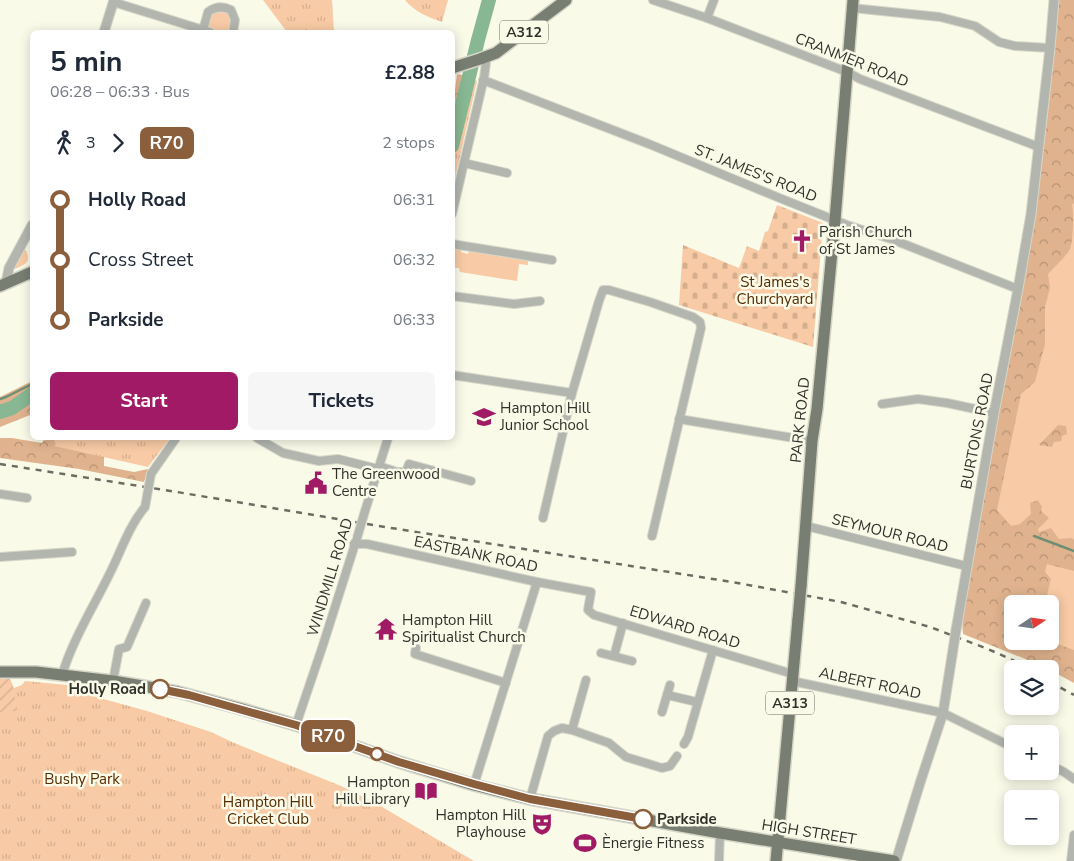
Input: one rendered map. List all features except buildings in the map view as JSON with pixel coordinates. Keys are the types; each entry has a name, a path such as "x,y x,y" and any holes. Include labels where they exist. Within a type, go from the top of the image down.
{"main road":[{"name":"A312","path":"456,66 496,53 566,0"},
{"name":"PARK ROAD","path":"778,842 812,441 817,409 835,220 852,4"},
{"path":"3,284 30,273"},
{"name":"HIGH STREET","path":"0,672 36,672 113,681 178,692 296,725 399,762 530,799 720,833 895,861"},
{"name":"A313","path":"776,861 778,842"}],"street":[{"name":"CRANMER ROAD","path":"653,0 707,18 847,72 860,79 1039,146"},
{"path":"707,18 714,0"},
{"name":"BURTONS ROAD","path":"895,861 943,713 966,566 1031,214 1054,0"},
{"path":"105,30 114,1 203,30"},
{"path":"852,4 940,17 975,26 1000,42 1015,46 1050,48"},
{"path":"206,30 208,12 213,8 224,7 231,10 235,20 233,30"},
{"path":"455,201 483,80 486,63 483,58"},
{"name":"ST. JAMES'S ROAD","path":"483,80 649,144 782,200 891,239 1018,289"},
{"path":"464,163 507,174"},
{"path":"3,284 9,268 30,229"},
{"path":"455,244 552,260"},
{"path":"543,518 572,393 601,294 603,290 614,291 693,317 700,322 701,328 652,536"},
{"path":"455,296 514,304 540,301"},
{"path":"455,375 572,393"},
{"path":"882,404 918,400 947,403 994,413"},
{"path":"679,420 812,441"},
{"path":"62,675 67,658 137,516 145,507 151,474 175,440"},
{"path":"260,440 283,453 319,461 338,459 397,472 406,472 409,464 472,481"},
{"name":"WINDMILL ROAD","path":"296,725 387,440"},
{"path":"0,494 27,498"},
{"name":"SEYMOUR ROAD","path":"806,526 966,566"},
{"name":"EASTBANK ROAD","path":"356,541 537,582 591,592"},
{"path":"0,557 72,552"},
{"path":"474,784 537,582"},
{"name":"EDWARD ROAD","path":"591,592 588,610 594,615 713,650 793,678"},
{"path":"113,681 119,648 127,647 146,603"},
{"path":"614,656 623,623"},
{"path":"416,648 415,654 506,683"},
{"path":"684,744 688,737 713,650"},
{"path":"601,653 632,660"},
{"name":"ALBERT ROAD","path":"793,678 943,713 1004,743"},
{"path":"572,730 586,680"},
{"path":"662,712 670,685"},
{"path":"667,695 697,702"},
{"path":"530,799 548,736 562,728 609,742 626,757 662,768 670,766 677,756"},
{"path":"1059,770 1074,779"},
{"path":"719,861 720,833"},
{"path":"1071,861 1074,835"}],"green space":[{"path":"263,0 332,0 334,30 286,30"},
{"path":"405,0 448,0 442,22 417,11"},
{"path":"1059,0 1074,0 1074,203 1072,205 1072,241 1068,252 1048,274 1050,288 1045,307 1045,344 1035,382 1021,394 997,510 1011,526 1020,524 1031,514 1030,503 1038,500 1042,507 1041,511 1049,518 1038,529 1039,532 1051,528 1059,539 1072,538 1074,540 1074,571 1047,564 1045,572 1051,579 1047,595 1004,595 1004,650 1059,650 1059,644 1074,650 1074,683 1059,675 1059,660 1028,660 963,634 962,621 985,476 1021,301 1037,203"},
{"path":"1074,0 1074,657 1057,650 1059,650 1059,595 1004,595 1004,629 971,615"},
{"path":"224,9 229,14 231,20 229,30 216,30 206,27 211,14"},
{"path":"457,74 467,76 455,130"},
{"path":"472,79 477,81 455,178 455,151"},
{"name":"St James's Churchyard","path":"777,205 823,223 813,347 679,305 683,245 739,268 747,246 759,251"},
{"path":"455,248 468,254 469,251 528,261 528,265 519,264 517,281 460,272 459,268 455,268"},
{"path":"24,250 26,250 28,260 25,264 15,269 14,267"},
{"path":"30,382 30,415 0,427 0,397"},
{"path":"1058,425 1066,426 1067,434 1062,436 1061,441 1054,442 1052,447 1039,445"},
{"path":"0,438 42,443 44,440 63,440 104,455 104,466 134,472 148,469 144,482 79,469 0,458"},
{"path":"55,440 168,440 148,467 54,446"},
{"name":"Bushy Park","path":"0,676 10,679 14,688 22,685 25,681 67,685 89,695 147,711 211,732 341,786 377,804 474,861 0,861"},
{"path":"0,676 8,676 18,711 0,712"}],"waterway":[{"path":"455,134 489,0"},
{"path":"0,399 30,385"},
{"path":"0,412 12,408 30,395"},
{"path":"1034,536 1074,551"}],"railway":[{"path":"0,464 732,582 841,602 930,627 1012,660"},
{"path":"1059,687 1074,695"}],"bus line":[{"name":"R70","path":"160,689 242,709 316,731 399,762 474,784 530,799 643,819"}],"place":[{"name":"Parish Church of St James","path":"802,241"},
{"name":"Hampton Hill Junior School","path":"484,417"},
{"name":"The Greenwood Centre","path":"316,483"},
{"name":"Hampton Hill Spiritualist Church","path":"386,629"},
{"name":"Holly Road","path":"160,689"},
{"name":"Hampton Hill Library","path":"426,791"},
{"name":"Parkside","path":"643,819"},
{"name":"Hampton Hill Playhouse","path":"542,824"},
{"name":"Ènergie Fitness","path":"585,843"}],"park label":[{"name":"Hampton Hill Cricket Club","path":"268,810"}]}
